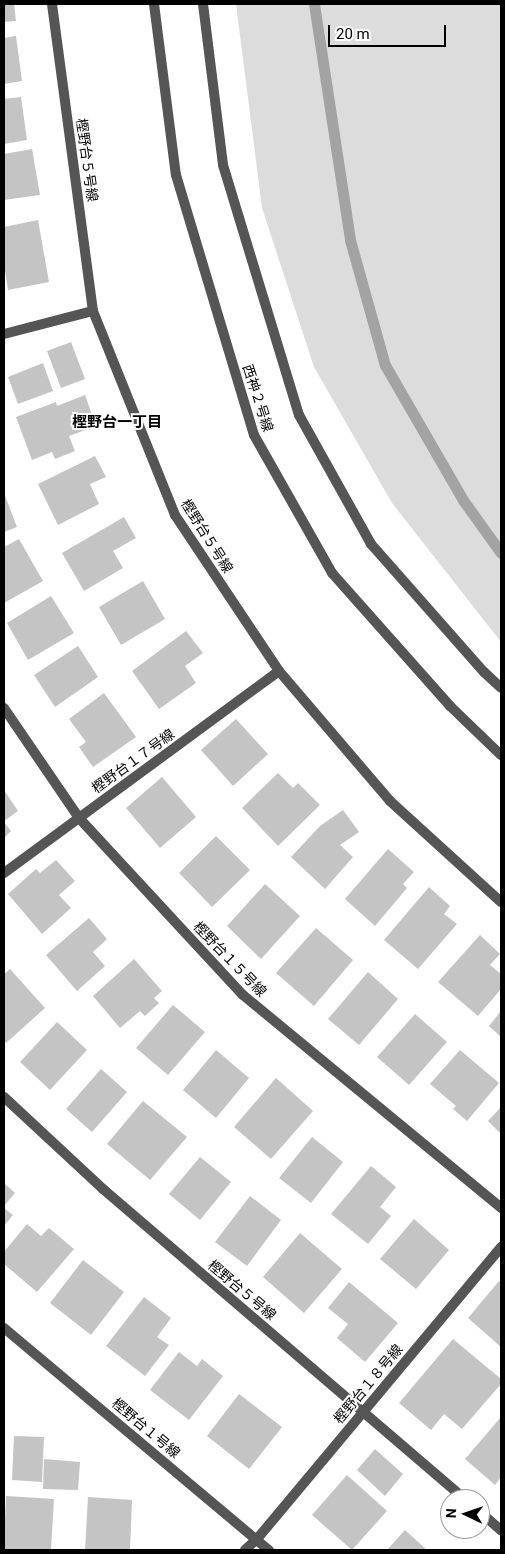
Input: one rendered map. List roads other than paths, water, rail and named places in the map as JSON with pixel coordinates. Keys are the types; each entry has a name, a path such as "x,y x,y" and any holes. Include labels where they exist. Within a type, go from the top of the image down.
{"street":[{"name":"樫野台５号線","path":"52,4 93,311 175,515 279,671 390,801 501,902"},
{"name":"西神２号線","path":"154,4 176,175 254,435 332,573 450,706 501,755"},
{"path":"203,4 223,165 298,415 371,544 478,665 501,688"},
{"path":"4,334 93,311"},
{"name":"樫野台１７号線","path":"4,874 279,671"},
{"name":"樫野台１５号線","path":"4,708 79,818 243,995 501,1208"},
{"name":"樫野台５号線","path":"4,1097 103,1189 453,1489"},
{"name":"樫野台１８号線","path":"245,1550 257,1539 501,1247"},
{"name":"樫野台１号線","path":"4,1328 270,1550"},
{"path":"490,1521 501,1530"}],"waterway":[{"path":"314,4 350,240 385,365 463,500 501,553"}],"district":[{"name":"樫野台一丁目","path":"117,423"}]}
